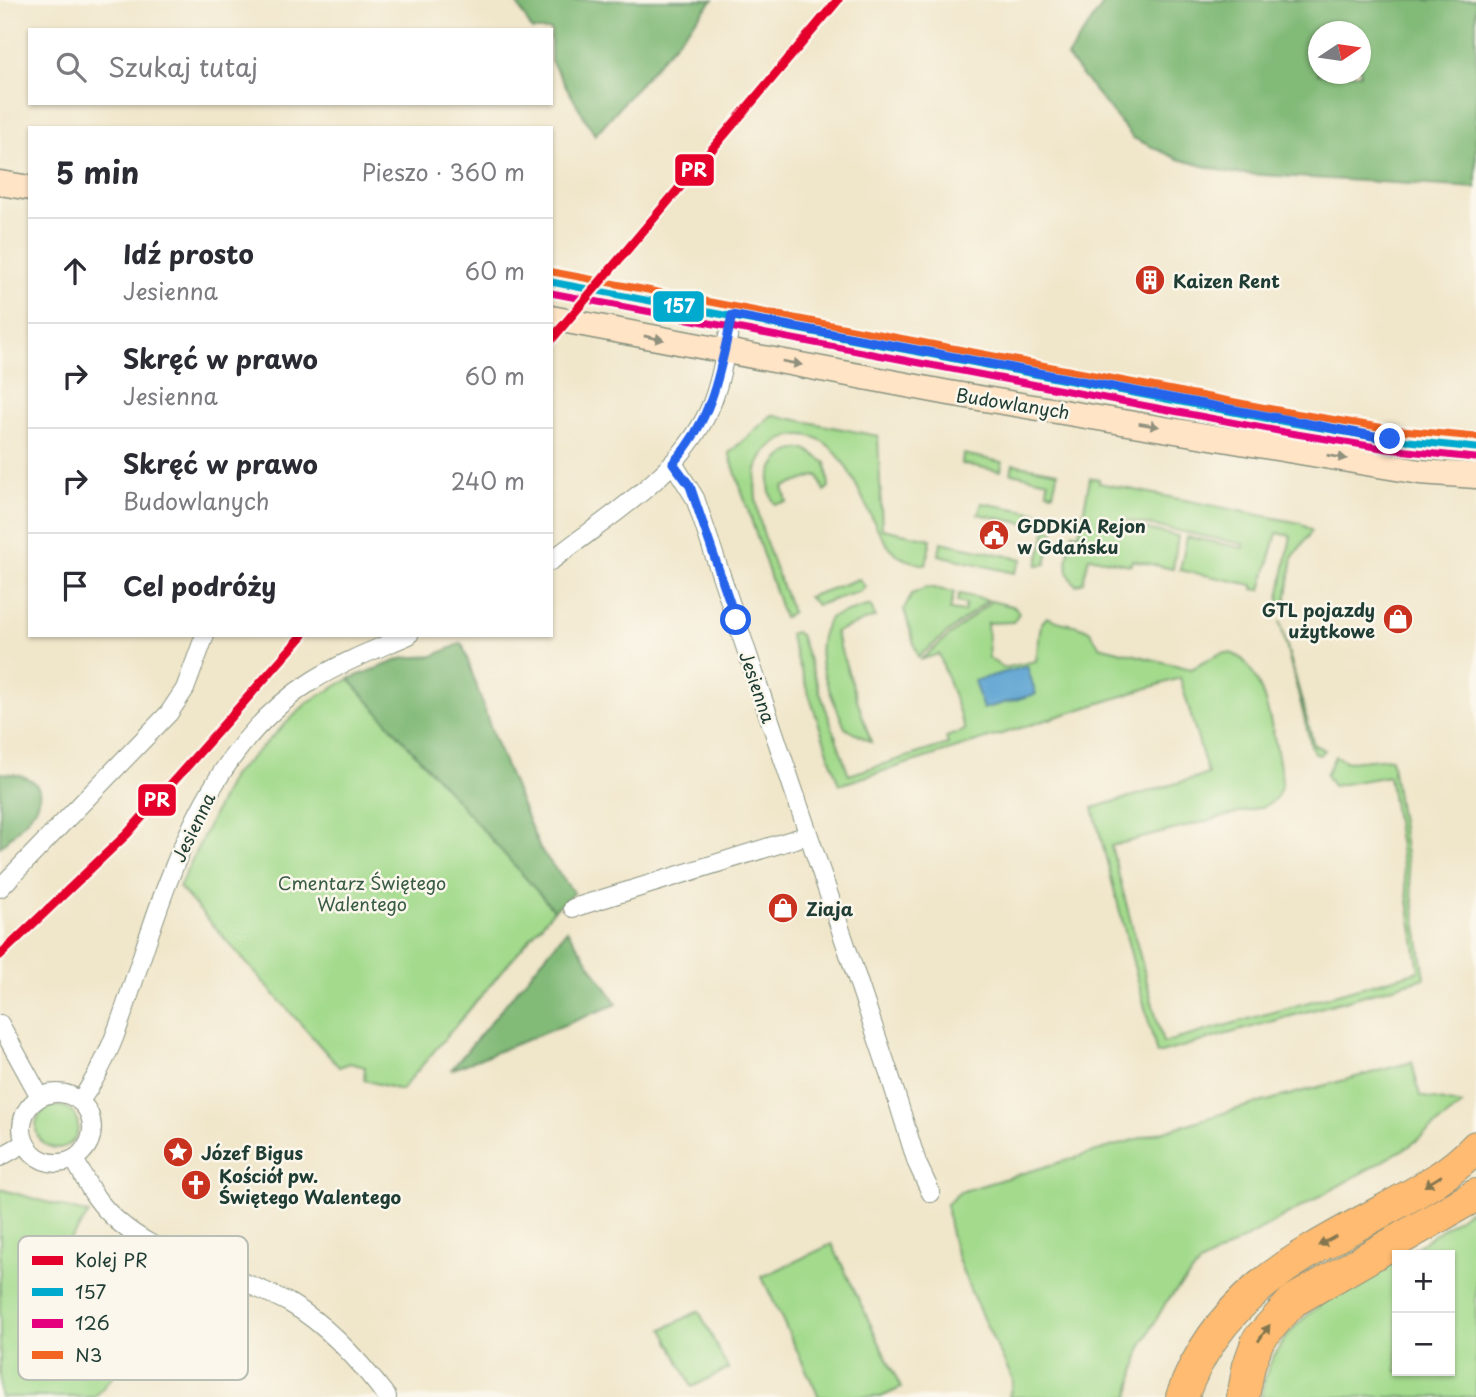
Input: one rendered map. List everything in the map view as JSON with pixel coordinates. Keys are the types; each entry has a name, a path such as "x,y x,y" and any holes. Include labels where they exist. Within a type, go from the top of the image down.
{"highway":[{"path":"1182,1397 1205,1346 1252,1291 1312,1249 1447,1172 1476,1147"},
{"path":"1243,1397 1249,1365 1258,1340 1293,1301 1476,1195"}],"main road":[{"path":"0,183 28,188"},
{"name":"Budowlanych","path":"555,283 1082,381 1286,422 1390,439 1476,448"},
{"name":"Budowlanych","path":"553,318 1082,415 1420,472 1476,476"},
{"path":"1082,381 1082,415"}],"street":[{"path":"553,559 673,463 691,443 710,408 732,315"},
{"name":"Jesienna","path":"673,463 684,476 695,498 917,1163 931,1193"},
{"path":"0,888 169,713 185,689 204,637"},
{"name":"Jesienna","path":"80,1101 98,1077 114,1040 183,843 229,760 264,721 313,681 405,637"},
{"path":"573,908 808,835"},
{"path":"0,1024 40,1097"},
{"path":"61,1093 80,1101 91,1120 89,1142 74,1159 52,1163 41,1160 24,1143 22,1122 25,1112 40,1097 61,1093"},
{"path":"0,1157 24,1143"},
{"path":"74,1159 101,1203 138,1236"},
{"path":"248,1282 293,1305 338,1343 387,1397"}],"green space":[{"path":"515,0 713,0 595,135 553,64 553,28 531,28"},
{"path":"1106,0 1476,0 1476,188 1230,173 1178,159 1133,138 1067,57"},
{"path":"772,415 878,436 882,529 931,539 926,565 912,562 892,550 841,459 827,445 811,436 788,437 771,446 762,457 756,473 755,492 764,534 792,612 784,618 729,453"},
{"path":"806,449 826,463 829,487 824,491 818,475 783,487 787,502 775,504 769,485 774,466 787,453"},
{"path":"963,454 1002,462 1001,471 962,464"},
{"path":"1013,464 1058,472 1053,493 1047,492 1048,481 1011,473"},
{"path":"1090,478 1099,479 1099,483 1300,523 1312,531 1293,557 1285,608 1279,605 1279,598 1291,536 1277,533 1261,590 1253,589 1253,585 1180,570 1187,537 1243,548 1243,544 1124,520 1123,524 1178,536 1173,569 1132,560 1131,565 1089,557 1083,582 1076,585 1067,567 1068,554 1073,533 1079,534"},
{"path":"982,503 1049,515 1050,529 1054,530 1046,564 1037,565 1047,528 978,514"},
{"path":"941,542 1022,559 1014,573 939,555"},
{"path":"859,579 865,587 861,591 817,605 808,597"},
{"path":"927,587 954,592 950,610 964,612 966,604 957,602 959,594 988,600 918,657 904,609 912,594"},
{"path":"991,601 1015,607 1019,613 1013,622 987,623 989,658 1003,668 1036,661 1041,624 1047,617 1089,631 1099,646 1191,669 1221,654 1238,656 1249,666 1265,700 1281,772 1281,788 1274,800 1265,806 1111,846 1163,1043 1419,971 1389,776 1333,786 1326,775 1335,756 1348,762 1391,758 1425,978 1157,1054 1093,808 1208,774 1180,678 839,785 789,634 795,632 800,635 849,775 948,744 946,737 965,730 939,654 920,660"},
{"path":"871,606 875,617 835,632 871,742 845,728 823,672 821,658 824,631 831,617"},
{"path":"1280,621 1314,745 1325,750 1319,755 1314,753 1311,745"},
{"path":"462,643 494,738 540,849 574,893 554,910 349,679 404,658 433,656"},
{"name":"Cmentarz Świętego Walentego","path":"349,679 554,910 401,1090 364,1080 365,1067 350,1063 339,1067 179,887 232,776 308,702"},
{"path":"0,773 27,778 36,785 39,793 32,813 0,847"},
{"path":"567,930 617,1004 451,1070"},
{"path":"1412,1062 1420,1096 1462,1105 1411,1145 1200,1264 1166,1302 1141,1347 1129,1397 1009,1397 1013,1380 972,1294 954,1246 947,1204 960,1192 1244,1107"},
{"path":"57,1106 72,1112 78,1127 72,1142 57,1148 42,1142 36,1127 42,1112"},
{"path":"0,1189 89,1214 72,1236 18,1236 18,1380 109,1380 95,1397 0,1397"},
{"path":"1476,1206 1476,1397 1261,1397 1267,1371 1278,1349 1293,1330 1331,1298 1392,1262 1392,1376 1455,1376 1455,1250 1412,1250"},
{"path":"832,1244 901,1388 881,1397 819,1397 762,1277"},
{"path":"699,1311 728,1369 692,1387 663,1329"}],"water":[{"path":"1027,666 1036,694 983,709 974,681"}],"rail line":[{"name":"PR","path":"553,338 838,0"},
{"name":"PR","path":"0,955 127,834 301,637"}],"transit line":[{"name":"N3","path":"553,272 1288,412 1391,429 1476,437"},
{"name":"157","path":"553,282 1286,422 1390,439 1476,448"},
{"name":"126","path":"553,293 1284,432 1388,449 1475,458"}],"place":[{"name":"Kaizen Rent","path":"1150,280"},
{"name":"GDDKiA Rejon w Gdańsku","path":"994,535"},
{"name":"GTL pojazdy użytkowe","path":"1398,619"},
{"name":"Ziaja","path":"783,908"},
{"name":"Józef Bigus","path":"178,1152"},
{"name":"Kościół pw. Świętego Walentego","path":"196,1185"}],"route":[{"path":"736,620 690,486 673,463 691,443 710,408 732,315 1286,422 1390,439"}]}
